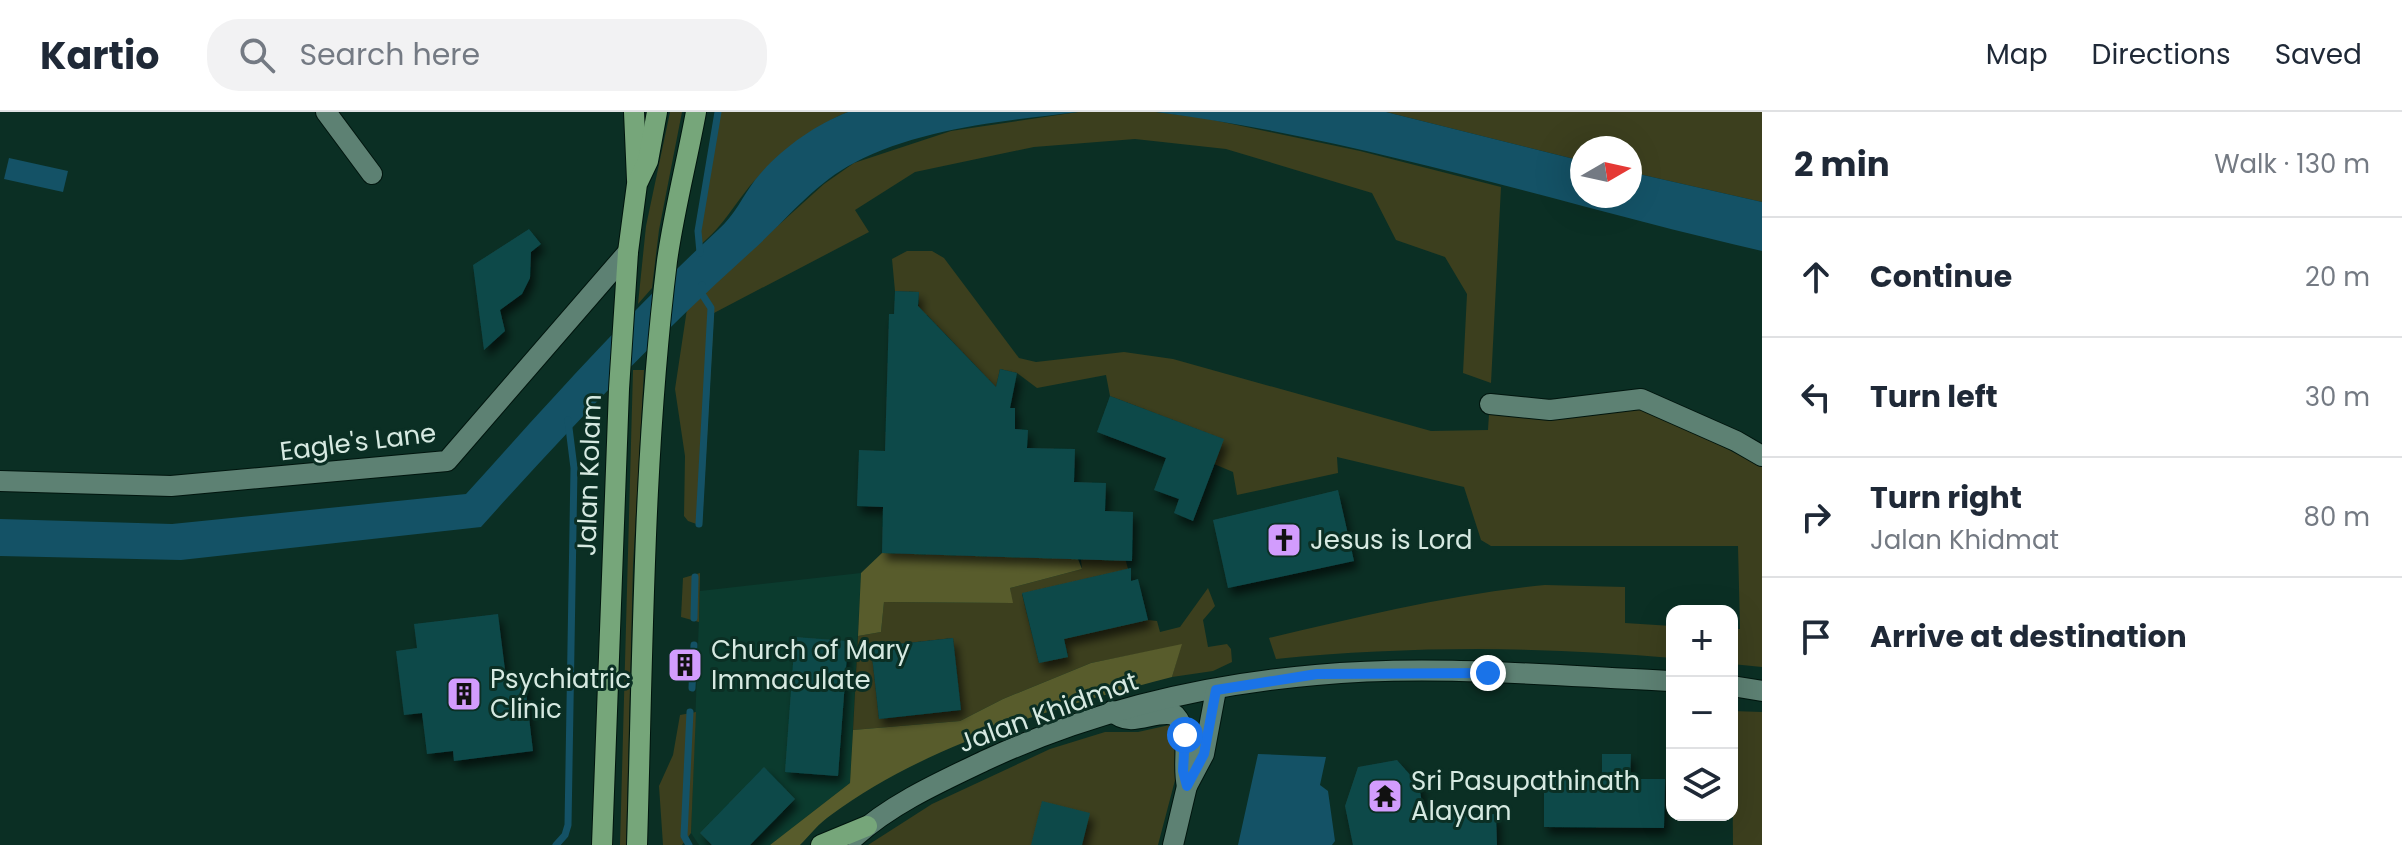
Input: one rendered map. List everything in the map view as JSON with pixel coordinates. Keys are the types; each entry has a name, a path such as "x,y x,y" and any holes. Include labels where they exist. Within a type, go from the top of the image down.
{"main road":[{"path":"634,112 637,184"},
{"name":"Jalan Kolam","path":"602,845 619,389 628,252 637,184 648,161 657,112"},
{"path":"637,845 658,348 668,258 696,112"},
{"path":"821,845 828,839 867,826"}],"street":[{"path":"326,112 372,174"},
{"name":"Eagle's Lane","path":"0,481 171,486 447,461 628,252"},
{"path":"1490,404 1550,410 1641,399 1736,441 1762,456"},
{"name":"Jalan Khidmat","path":"846,845 867,826 962,771 1018,745 1112,711 1216,690 1317,674 1373,672 1488,673 1666,681"},
{"path":"1738,687 1762,691"},
{"path":"1173,845 1187,786 1204,754 1216,690"},
{"path":"1112,711 1120,719 1132,720 1168,713 1175,715 1185,735 1183,771 1187,786"}],"shaded area":[{"path":"670,112 682,112 659,230 652,288 638,304 646,226"},
{"path":"715,112 848,112 812,132 775,161 699,246 695,233"},
{"path":"1078,112 1156,112 1204,118 1360,151 1501,187 1491,383 1463,373 1467,294 1445,257 1396,240 1372,193 1226,149 1135,139 1034,147 915,172 855,210 869,232 714,313 702,526 688,521 684,516 685,456 675,389 687,309 692,303 824,184 854,163 951,131"},
{"path":"1386,112 1762,112 1762,202 1642,175 1642,136 1570,136 1570,158"},
{"path":"907,251 932,251 944,258 1019,358 1036,362 1124,352 1173,359 1431,431 1488,430 1489,414 1551,420 1638,409 1700,435 1762,467 1762,667 1738,665 1738,546 1491,546 1481,540 1464,487 1337,457 1338,473 1237,495 1233,472 1214,464 1223,439 1110,396 1106,375 1037,388 1017,373 1000,369 996,387 927,315 918,314 919,292 895,291 892,259"},
{"path":"633,370 644,370 633,566 626,845 620,845"},
{"path":"1079,542 1121,543 1128,569 1085,579 1148,620 1157,621 1160,632 1180,627 1208,588 1215,606 1203,620 1208,647 1227,644 1231,649 1232,662 1213,671 1172,677 1181,645 1091,663 1003,699 960,721 853,730 858,636 881,632 884,602 1012,603 1010,588 1082,569","holes":["1052,587 1068,656 1039,663 1022,594","953,638 961,710 879,719 871,647"]},
{"path":"882,553 1078,559 1082,569 1010,588 1013,603 884,602 881,632 858,636 861,573"},
{"path":"700,573 699,622 681,617 683,578"},
{"path":"861,573 850,783 770,845 699,845 691,833 700,591"},
{"path":"1545,585 1625,587 1625,623 1666,626 1666,658 1573,651 1474,649 1276,659 1269,638 1371,614"},
{"path":"1182,644 1172,677 1039,715 951,748 869,790 827,818 800,845 770,845 850,783 853,730 960,721 1003,699 1091,663"},
{"path":"1738,711 1762,712 1762,845 1733,845 1733,821 1738,821"},
{"path":"696,712 691,833 682,845 663,845 659,786 673,755 680,715"},
{"path":"1174,724 1179,765 1158,845 868,845 932,804 1050,749 1105,732 1138,732"}],"water":[{"path":"848,112 1078,112 935,134 880,151 840,171 801,203 647,350 481,527 181,560 0,556 0,519 172,524 466,494 621,325 724,224 774,159 810,132"},
{"path":"1156,112 1386,112 1570,158 1570,203 1385,155 1233,124"},
{"path":"9,158 68,171 63,192 4,179"},
{"path":"1642,175 1762,202 1762,251 1591,208 1642,208"},
{"path":"1258,754 1326,757 1320,785 1328,791 1335,841 1332,845 1238,845"}],"building":[{"path":"529,229 541,244 531,252 530,278 522,294 500,310 505,331 484,350 473,265"},
{"path":"895,291 919,292 918,306 996,387 1000,369 1017,373 1010,408 1015,408 1015,429 1028,430 1027,448 1075,449 1074,482 1106,483 1105,511 1133,512 1132,561 882,553 883,507 857,506 859,450 885,451 889,314 894,314"},
{"path":"1110,396 1224,439 1193,521 1174,513 1179,499 1154,490 1166,458 1097,432"},
{"name":"Jesus is Lord","path":"1338,490 1354,561 1228,588 1213,520"},
{"path":"1131,568 1131,581 1138,579 1148,620 1064,639 1068,657 1039,663 1022,593"},
{"name":"Psychiatric Clinic","path":"498,614 506,678 524,675 533,751 454,761 453,751 427,754 422,713 404,715 396,651 417,648 414,624"},
{"path":"795,637 848,641 838,776 785,772"},
{"path":"953,638 961,710 879,719 871,647"},
{"path":"1602,754 1631,754 1630,779 1665,779 1664,828 1544,827 1544,779 1602,780"},
{"name":"Sri Pasupathinath Alayam","path":"1397,760 1419,785 1424,815 1496,814 1497,845 1353,845 1345,806 1358,767"},
{"path":"764,767 795,799 750,845 712,845 700,833"},
{"path":"1042,801 1090,813 1082,845 1031,845"}],"waterway":[{"path":"700,253 698,231 718,112"},
{"path":"699,524 711,308 702,294 702,285"},
{"path":"556,845 565,835 568,825 574,468 568,420"},
{"path":"694,618 695,577"},
{"path":"692,688 694,645"},
{"path":"689,845 684,836 690,712"}],"place":[{"name":"Jesus is Lord","path":"1284,540"},
{"name":"Church of Mary Immaculate","path":"685,665"},
{"name":"Psychiatric Clinic","path":"464,694"},
{"name":"Sri Pasupathinath Alayam","path":"1385,796"}],"route":[{"path":"1185,735 1183,771 1187,786 1204,754 1216,690 1317,674 1488,673"}]}
